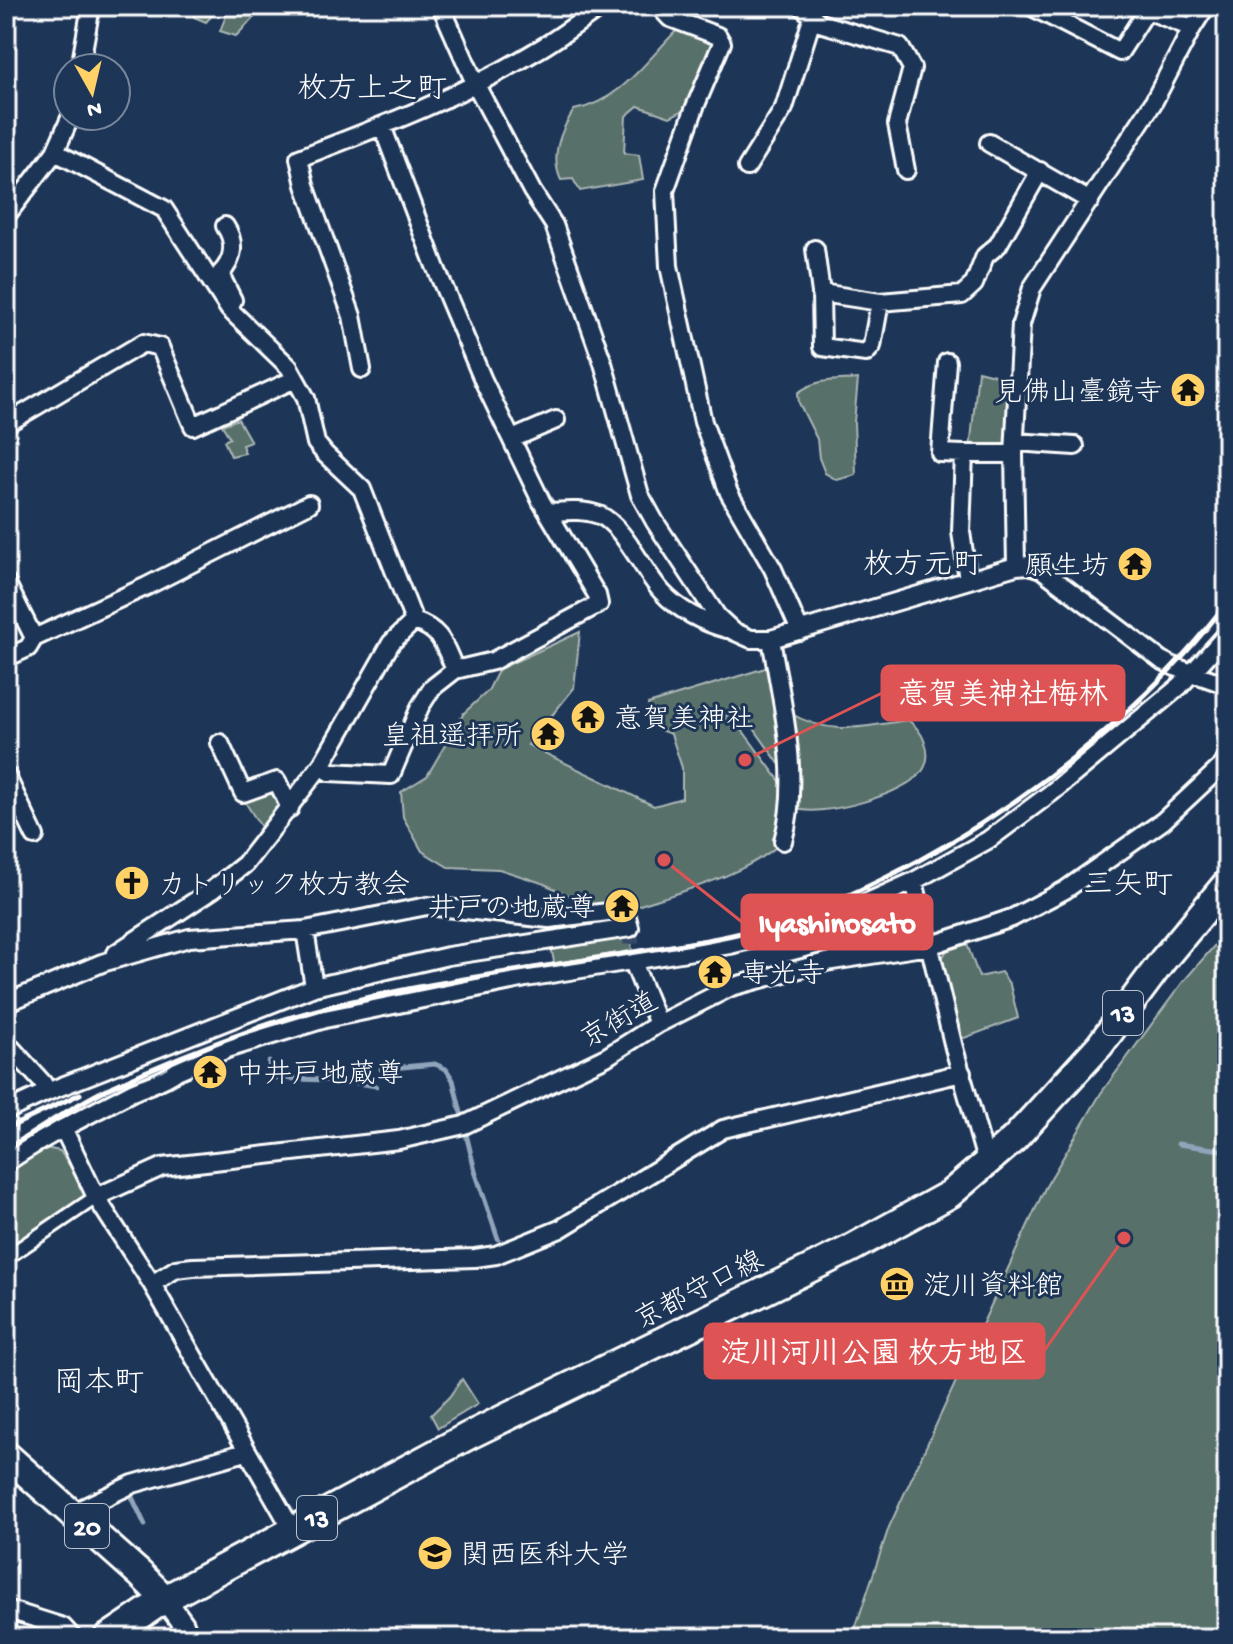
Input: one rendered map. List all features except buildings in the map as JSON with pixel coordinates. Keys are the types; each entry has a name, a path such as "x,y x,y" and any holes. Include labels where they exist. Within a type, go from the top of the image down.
{"main road":[{"name":"京都守口線","path":"107,1638 165,1599 468,1436 850,1249 950,1194 1014,1139 1100,1045 1163,960 1227,883"},
{"name":"20","path":"6,1455 165,1599"}],"street":[{"path":"83,52 91,6"},
{"path":"441,6 475,83 532,191 554,225 603,363 640,495 709,604 733,631"},
{"path":"362,369 352,316 305,185 299,158 382,126 475,83 538,50 603,6"},
{"path":"659,6 670,18 718,36 722,43 665,191 669,266 703,422 729,493 773,569 800,631"},
{"path":"1030,6 1120,52 1147,10 1192,28"},
{"path":"1016,566 1014,448 1021,324 1032,288 1153,103 1206,6"},
{"path":"747,167 784,108 807,11 820,23 900,47 912,68 897,124 906,170"},
{"path":"322,764 329,772 391,775 420,707 432,688 455,670 493,661 599,604 597,595 541,501 512,439 443,286 382,126"},
{"path":"6,216 55,152 64,132"},
{"path":"989,143 1090,201"},
{"path":"55,152 164,209 229,309 278,354 306,398 316,443 362,489 414,621"},
{"path":"821,293 880,302 962,295 969,291 985,256 998,245 1040,171"},
{"path":"225,226 233,246 229,262 220,274 233,300 229,309"},
{"path":"815,249 821,293 822,347 866,353 872,346 880,302"},
{"path":"6,424 143,343 160,347 193,426 295,379"},
{"path":"947,362 940,453 1075,446"},
{"path":"512,439 556,420"},
{"path":"964,454 961,532 968,580"},
{"path":"6,658 28,648 34,638 147,586 309,504"},
{"path":"549,512 581,511 602,516 618,531 661,592 675,604 708,622 751,639 771,639 1016,566 1029,565 1041,569 1161,660 1227,685"},
{"path":"6,582 34,638"},
{"path":"414,621 429,626 439,635 455,670"},
{"path":"102,963 212,890 245,864 322,764 391,643 414,621"},
{"path":"6,1163 42,1138 177,1071 230,1048 325,1019 526,978 633,962 787,931 852,909 914,881 988,840 1051,793 1180,686 1227,634"},
{"path":"771,639 783,703 790,779 790,815 783,841"},
{"path":"220,743 243,793 277,781 290,808"},
{"name":"京街道","path":"6,1258 96,1197 162,1167 399,1140 464,1125 606,1057 658,1024 731,987 826,962 929,946 1012,918 1065,890 1163,821 1222,766 1227,757"},
{"path":"6,775 35,836"},
{"path":"914,881 987,1164"},
{"path":"6,1003 102,963 189,938 305,930 427,906 549,919 625,910 630,928 448,956 314,987 6,1111"},
{"path":"305,930 314,987"},
{"path":"633,962 658,1024"},
{"path":"6,1042 43,1083 47,1092"},
{"path":"152,1284 176,1269 193,1267 496,1255 560,1229 723,1129 962,1073"},
{"path":"63,1128 96,1197 152,1284 293,1531"},
{"path":"72,1513 133,1484 246,1452"},
{"path":"165,1599 183,1624 188,1638"},
{"path":"6,1609 63,1627 73,1638"}],"green space":[{"path":"192,6 265,6 236,36 220,31 227,13 216,11 206,22 194,17"},
{"path":"680,27 716,42 684,110 670,117 638,106 626,116 624,153 639,155 643,180 580,191 573,179 561,180 557,162 558,144 574,110 606,98 620,88"},
{"path":"978,371 1014,380 1011,450 970,450"},
{"path":"858,379 854,422 856,475 837,480 825,473 819,458 817,439 799,403 798,393 819,383"},
{"path":"238,419 251,442 242,445 245,453 231,456 224,441 230,438 222,425"},
{"path":"580,632 574,688 528,745 654,806 682,798 682,768 671,734 654,728 648,704 775,665 790,779 740,709 721,719 737,723 782,784 783,841 768,854 730,874 625,910 606,912 542,883 499,869 448,867 422,851 403,817 401,792 427,776 464,713 488,691 499,669"},
{"path":"788,712 818,725 847,728 908,720 925,742 926,763 914,779 900,788 863,802 823,810 794,808"},
{"path":"273,792 282,808 261,827 245,802"},
{"path":"1227,931 1227,1638 852,1638 889,1527 1045,1188 1101,1093 1182,983"},
{"path":"631,938 632,957 555,967 551,947"},
{"path":"967,944 979,977 1001,972 1010,985 1018,1018 959,1040 940,962 947,950"},
{"path":"45,1148 60,1151 89,1194 6,1249 6,1175"},
{"path":"462,1379 478,1404 438,1428 431,1415"}],"waterway":[{"path":"269,1062 270,1074 275,1078 347,1081 376,1086"},
{"path":"381,1069 435,1064 446,1069 453,1080 475,1171 498,1239"},
{"path":"1178,1144 1227,1151"},
{"path":"132,1497 145,1525"}],"tunnel":[{"path":"630,928 633,962"},
{"path":"47,1092 63,1128"}],"railway":[{"path":"6,1149 81,1103 126,1080 221,1041 302,1014 430,985 735,935 818,908 885,878 951,842 1015,801 1076,756 1132,707 1183,655 1227,602"},
{"path":"6,1129 80,1094"}],"place":[{"name":"見佛山臺鏡寺","path":"1188,390"},
{"name":"願生坊","path":"1135,564"},
{"name":"意賀美神社","path":"588,717"},
{"name":"皇祖遥拝所","path":"548,734"},
{"name":"意賀美神社梅林","path":"745,760"},
{"name":"Iyashinosato","path":"664,860"},
{"name":"カトリック枚方教会","path":"132,883"},
{"name":"井戸の地蔵尊","path":"622,906"},
{"name":"専光寺","path":"715,972"},
{"name":"中井戸地蔵尊","path":"210,1072"},
{"name":"淀川河川公園 枚方地区","path":"1124,1238"},
{"name":"淀川資料館","path":"897,1284"},
{"name":"関西医科大学","path":"435,1553"}],"district":[{"name":"枚方上之町","path":"372,87"},
{"name":"枚方元町","path":"923,563"},
{"name":"三矢町","path":"1128,883"},
{"name":"岡本町","path":"99,1381"}]}
